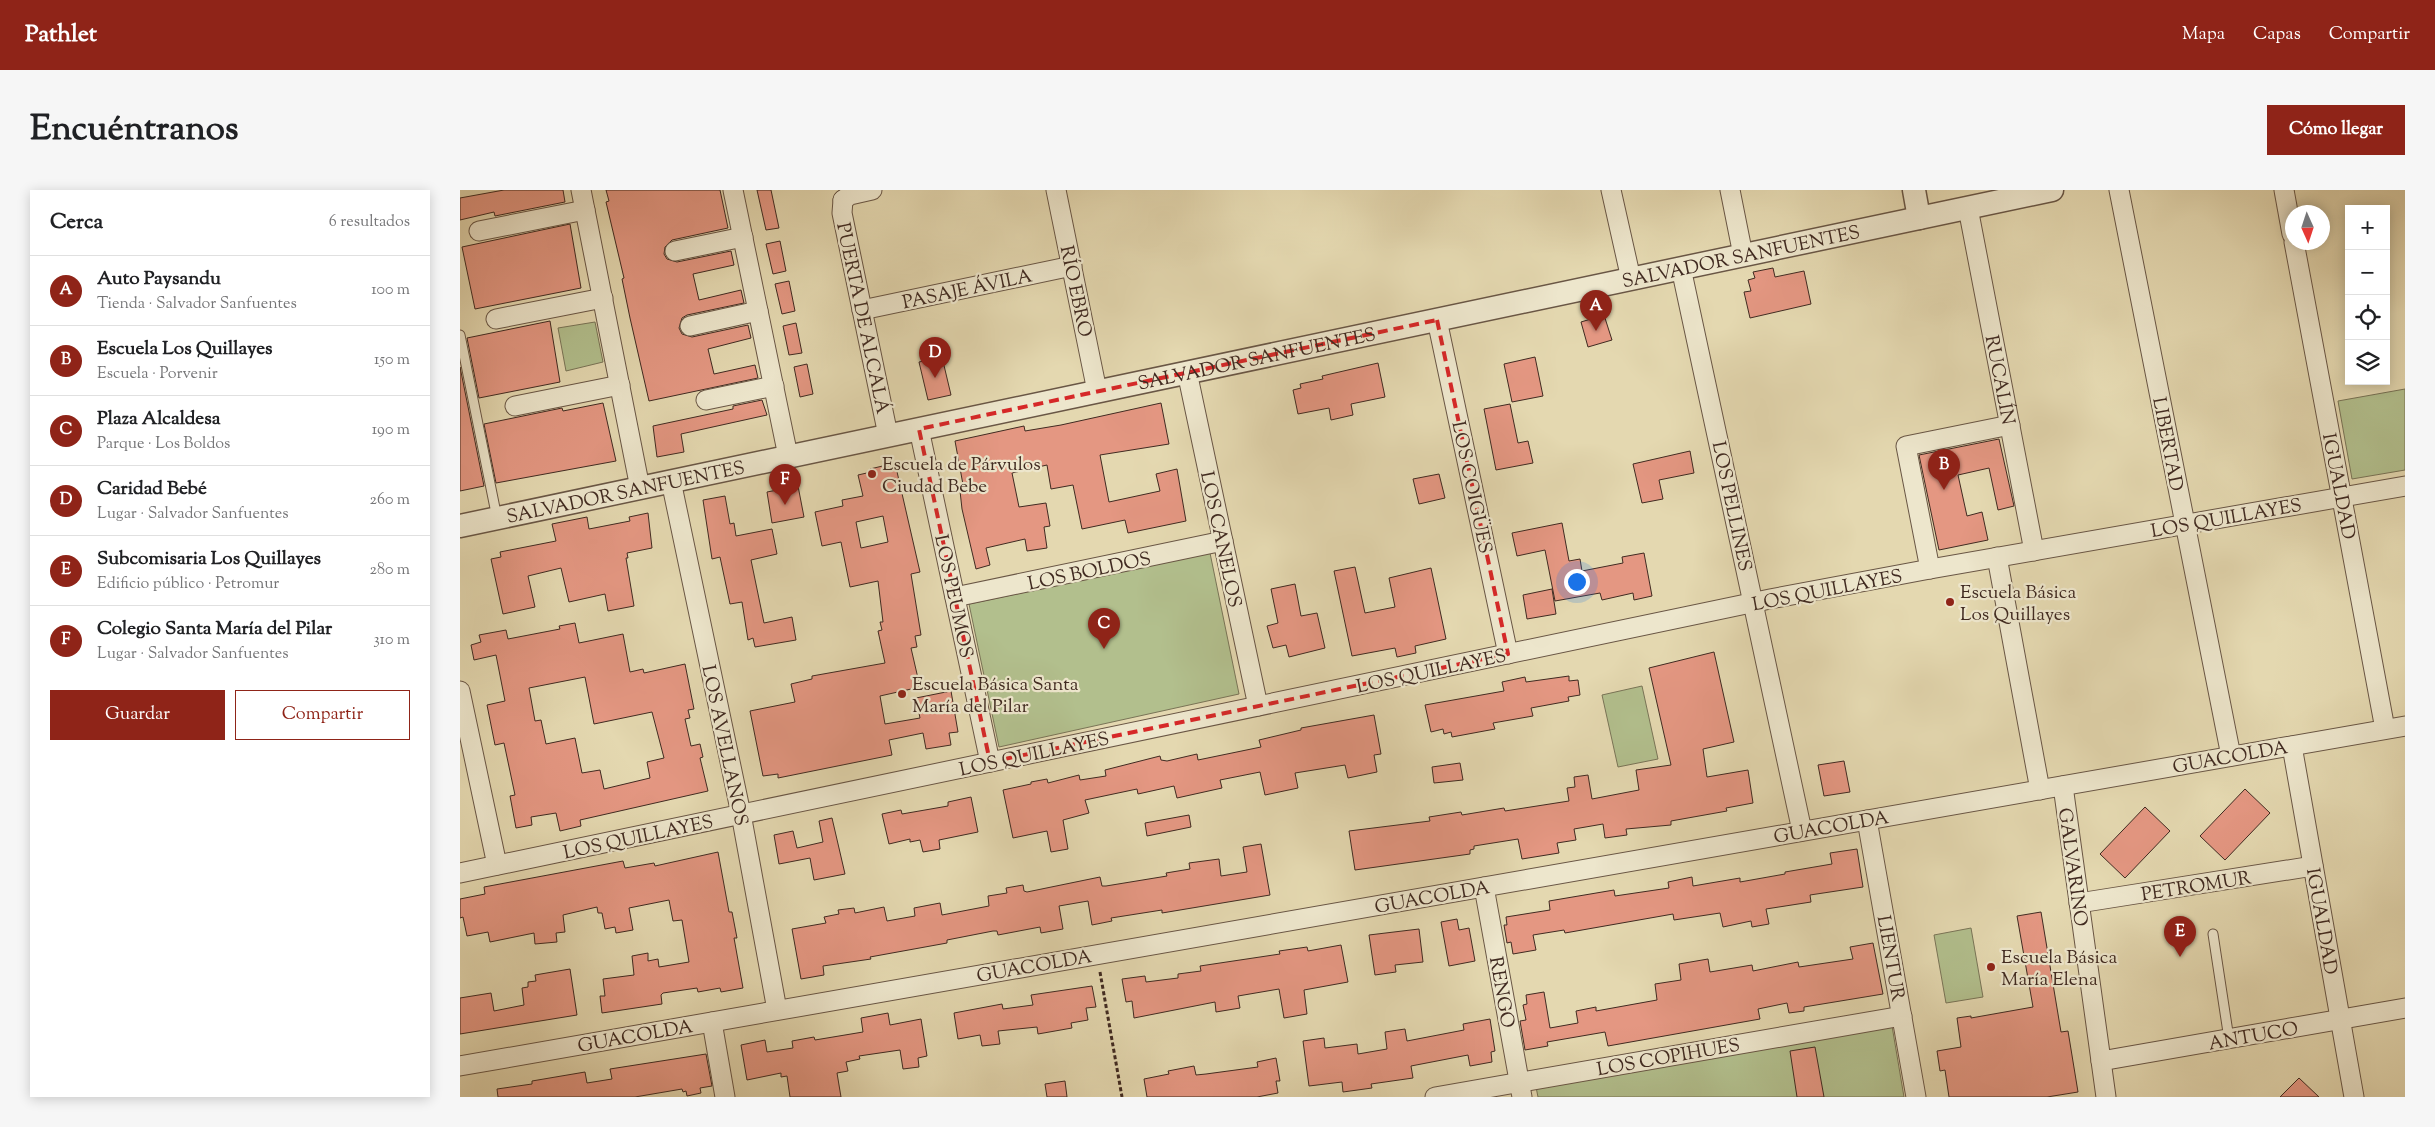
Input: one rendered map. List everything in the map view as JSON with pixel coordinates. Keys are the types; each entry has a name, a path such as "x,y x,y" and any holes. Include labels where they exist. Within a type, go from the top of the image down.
{"street":[{"path":"581,190 640,488"},
{"path":"733,190 788,456"},
{"path":"839,195 850,195 872,190"},
{"name":"RÍO EBRO","path":"1056,190 1097,392"},
{"path":"1611,190 1631,279"},
{"path":"1730,190 1743,255"},
{"path":"1914,190 1919,218"},
{"name":"SALVADOR SANFUENTES","path":"460,526 2052,190"},
{"name":"LIBERTAD","path":"2119,190 2231,756"},
{"path":"2284,190 2287,205"},
{"name":"PUERTA DE ALCALÁ","path":"839,195 888,435"},
{"name":"RUCALÍN","path":"1968,208 2034,551"},
{"path":"479,231 585,210"},
{"path":"675,250 743,237"},
{"name":"IGUALDAD","path":"2296,250 2342,497 2399,730"},
{"name":"PASAJE ÁVILA","path":"862,310 1072,266"},
{"name":"LOS PELLINES","path":"1682,268 1802,831"},
{"path":"496,319 603,298"},
{"path":"690,326 758,311"},
{"name":"LOS COIGÜES","path":"1437,320 1508,654"},
{"name":"LOS CANELOS","path":"1187,372 1258,706"},
{"path":"515,406 620,385"},
{"path":"706,400 774,386"},
{"path":"1930,569 1906,446 2010,425"},
{"name":"LOS PEUMOS","path":"919,429 990,762"},
{"name":"LOS AVELLANOS","path":"671,481 741,814 777,1010"},
{"name":"LOS QUILLAYES","path":"460,873 1753,603 1930,569 2405,486"},
{"name":"LOS BOLDOS","path":"955,598 1223,542"},
{"name":"GALVARINO","path":"1997,557 2040,790"},
{"path":"460,691 497,866"},
{"name":"GUACOLDA","path":"460,1066 2231,756 2399,730"},
{"name":"IGUALDAD","path":"2292,746 2354,1097"},
{"name":"GALVARINO","path":"2063,786 2106,1097"},
{"name":"LIENTUR","path":"1867,820 1916,1097"},
{"name":"PETROMUR","path":"2079,903 2313,866"},
{"name":"RENGO","path":"1484,887 1521,1090"},
{"name":"ANTUCO","path":"2101,1061 2405,1008"},
{"name":"LOS COPIHUES","path":"1435,1097 1521,1090 1902,1016"},
{"path":"712,1022 725,1097"}],"lane":[{"path":"460,335 497,518"},
{"path":"2213,934 2229,1039"}],"path":[{"path":"1099,969 1122,1097"}],"highlighted area":[{"path":"1437,320 1508,654 990,762 919,429"}],"green space":[{"path":"595,322 603,362 566,371 558,328"},
{"path":"2405,389 2405,470 2352,479 2338,401"},
{"path":"1210,553 1239,694 999,747 969,604"},
{"path":"1642,686 1658,759 1618,767 1602,695"},
{"path":"1971,928 1983,997 1946,1003 1934,935"},
{"path":"1892,1026 1904,1097 1538,1097 1536,1087"}],"building":[{"path":"504,190 563,190 565,202 495,216 494,212 460,220 460,198"},
{"path":"606,190 720,190 728,228 672,240 665,247 664,254 667,259 677,262 731,251 734,265 693,274 699,300 741,290 744,303 687,315 682,318 679,328 682,334 692,337 748,325 751,338 708,349 714,374 755,365 758,378 649,401 622,279 624,278 606,202 609,201"},
{"path":"757,190 771,190 779,228 766,230"},
{"path":"570,224 581,288 475,309 462,247"},
{"path":"780,241 786,271 773,274 766,244"},
{"path":"1773,268 1775,277 1804,271 1811,304 1750,318 1744,292 1751,291 1748,280 1755,278 1753,272"},
{"path":"789,281 795,311 782,314 775,284"},
{"path":"1604,315 1612,340 1588,347 1581,322"},
{"path":"550,321 560,382 479,398 467,338"},
{"path":"796,323 802,353 789,355 783,326"},
{"path":"942,357 951,395 928,400 919,362"},
{"path":"1535,357 1543,396 1512,402 1504,364"},
{"path":"1378,363 1385,397 1351,404 1353,415 1331,420 1329,408 1298,414 1293,390 1301,388 1300,384 1323,379 1322,376"},
{"path":"807,364 813,394 800,397 794,367"},
{"path":"460,367 484,486 460,491"},
{"path":"762,400 767,415 681,434 684,452 657,457 653,426 733,409 733,406"},
{"path":"603,403 616,461 496,483 484,424 562,408 563,411"},
{"path":"1161,403 1169,444 1100,455 1109,502 1160,491 1156,474 1177,469 1186,521 1128,533 1125,520 1082,529 1073,485 1051,489 1047,465 1012,473 1019,507 1046,503 1050,526 1044,527 1047,548 1027,551 1025,539 986,548 990,565 976,569 962,509 960,491 964,490 955,441 1024,426 1025,431 1061,425"},
{"path":"1510,404 1518,443 1528,441 1533,463 1496,470 1484,409"},
{"path":"1999,439 2014,506 1998,510 1989,468 1958,475 1967,516 1982,512 1988,540 1939,550 1919,455"},
{"path":"1690,451 1694,473 1659,480 1663,499 1642,503 1633,464"},
{"path":"895,463 920,572 911,574 921,635 915,636 917,647 911,648 920,687 880,696 885,724 920,718 916,698 951,691 958,732 949,733 951,745 926,749 923,733 889,740 892,755 778,778 778,774 763,776 750,711 795,702 791,684 812,679 812,676 885,663 878,631 882,630 880,622 883,622 878,581 850,587 841,542 822,546 815,512 843,506 842,500 863,496 858,475 871,472 870,469","holes":["883,516 888,542 861,548 856,522"]},
{"path":"1439,474 1445,498 1419,504 1413,479"},
{"path":"798,486 804,517 772,523 767,492"},
{"path":"725,496 730,524 734,523 736,536 772,529 777,554 751,560 764,623 792,617 796,640 755,647 753,638 748,640 742,602 730,604 720,557 712,559 703,500"},
{"path":"648,513 652,548 627,553 628,558 626,558 634,606 608,611 605,594 569,602 561,568 528,576 535,607 503,614 491,559 501,557 500,552 556,541 552,524 587,517 589,529 630,521 629,517"},
{"path":"1562,523 1569,561 1580,559 1582,571 1623,563 1622,557 1644,553 1652,596 1634,600 1633,593 1602,600 1600,593 1555,601 1545,550 1517,556 1512,533"},
{"path":"1355,567 1365,613 1395,607 1389,578 1431,568 1446,639 1415,646 1416,653 1397,657 1395,648 1352,656 1334,571"},
{"path":"1295,584 1301,616 1317,613 1325,648 1289,657 1286,645 1273,648 1267,626 1278,623 1271,589"},
{"path":"1552,589 1556,614 1527,619 1523,595"},
{"path":"575,623 579,643 623,634 630,672 643,669 644,673 685,664 694,709 688,710 690,718 685,719 691,746 700,744 703,757 700,758 708,791 580,820 581,826 560,831 556,813 531,817 532,825 516,828 510,796 515,795 504,743 495,745 487,705 505,701 496,655 474,660 471,645 481,642 479,635 506,630 508,639 560,629 559,626","holes":["585,677 594,724 652,712 664,758 647,762 650,778 604,789 600,770 582,773 575,738 546,744 541,720 535,721 529,688"]},
{"path":"1714,652 1734,742 1703,749 1707,777 1748,770 1753,803 1726,808 1727,811 1671,821 1671,825 1626,829 1627,835 1605,838 1603,824 1574,829 1576,840 1557,843 1559,853 1522,859 1518,839 1474,846 1474,849 1470,850 1470,854 1355,870 1349,831 1430,821 1429,817 1461,812 1462,815 1504,808 1505,811 1569,801 1567,788 1575,787 1574,777 1588,775 1592,799 1639,790 1636,770 1671,765 1649,668"},
{"path":"1569,676 1569,681 1578,680 1580,695 1568,697 1569,701 1531,708 1533,716 1493,723 1495,729 1452,737 1451,732 1444,734 1443,729 1431,732 1425,705 1504,691 1502,682 1525,677 1526,682"},
{"path":"1374,715 1381,754 1374,755 1377,772 1348,778 1345,765 1295,773 1298,788 1265,795 1260,772 1220,780 1222,788 1177,798 1174,786 1138,794 1137,789 1085,800 1089,813 1063,820 1068,849 1051,852 1047,831 1013,838 1003,790 1047,779 1048,783 1079,775 1080,780 1106,776 1105,770 1160,756 1161,760 1167,761 1197,754 1198,760 1261,747 1259,740 1301,730 1301,728"},
{"path":"1844,761 1850,792 1824,796 1818,765"},
{"path":"1460,763 1463,780 1434,783 1432,767"},
{"path":"2245,789 2270,813 2225,860 2200,836"},
{"path":"971,797 978,832 939,840 940,849 923,852 920,840 910,842 910,839 889,844 882,814 901,810 902,814 948,806 948,802"},
{"path":"2145,807 2170,831 2125,878 2100,854"},
{"path":"1189,815 1191,827 1147,836 1145,823"},
{"path":"832,818 845,874 814,880 810,858 779,864 774,835 793,831 797,848 823,842 819,821"},
{"path":"1261,844 1270,895 1162,913 1162,910 1111,918 1112,921 1092,925 1088,901 1059,906 1063,929 1041,933 1040,927 998,935 997,931 993,931 947,940 947,943 870,957 871,959 823,966 824,975 801,979 792,929 826,923 824,917 839,914 838,910 854,908 855,913 884,907 887,921 915,916 914,908 940,903 942,915 989,906 988,896 1007,893 1006,888 1023,885 1024,891 1027,892 1100,877 1102,886 1106,886 1167,876 1166,873 1190,869 1189,863 1219,859 1221,876 1247,872 1243,847"},
{"path":"1857,849 1863,887 1810,895 1811,902 1766,909 1769,924 1752,927 1751,921 1723,927 1720,913 1674,920 1673,914 1565,933 1564,930 1533,935 1536,950 1513,954 1511,942 1507,943 1504,925 1507,925 1506,917 1550,910 1549,901 1614,890 1615,896 1669,888 1668,882 1692,877 1693,886 1740,878 1740,882 1832,864 1830,853"},
{"path":"718,852 729,912 732,912 737,938 734,938 743,988 721,992 720,988 698,992 697,988 663,993 661,995 662,1004 602,1013 600,996 605,996 603,979 634,975 632,956 648,953 648,961 658,959 659,967 689,962 682,920 673,921 669,900 629,908 633,930 616,933 615,927 605,929 602,913 598,913 597,907 563,915 565,932 556,933 557,942 535,944 534,933 490,942 488,932 467,936 463,917 460,918 460,899 485,894 484,887 623,861 625,868 654,863 655,866"},
{"path":"2041,912 2061,1032 2068,1031 2078,1092 2047,1097 1949,1097 1945,1070 1940,1071 1937,1051 1961,1047 1957,1018 1971,1016 1971,1018 2033,1007 2017,916"},
{"path":"1457,919 1459,930 1469,928 1475,961 1449,966 1441,922"},
{"path":"1419,929 1423,962 1395,965 1396,972 1375,975 1369,935"},
{"path":"1873,943 1883,994 1804,1007 1804,1011 1789,1013 1787,1003 1758,1009 1760,1019 1608,1046 1605,1032 1547,1042 1548,1046 1525,1050 1520,1021 1526,1020 1523,1005 1527,1004 1526,995 1544,992 1550,1028 1578,1023 1576,1011 1596,1007 1596,1011 1657,1000 1655,984 1681,980 1679,964 1708,959 1710,972 1752,965 1753,971 1798,962 1799,967 1853,959 1850,947"},
{"path":"1341,945 1348,982 1304,990 1307,1014 1284,1018 1279,989 1238,996 1240,1008 1216,1012 1215,1002 1134,1018 1132,1001 1126,1002 1122,979 1145,976 1146,982 1178,978 1178,974 1201,971 1200,966 1280,954 1279,951 1307,947 1308,951"},
{"path":"570,969 577,1015 460,1034 460,998 491,993 494,1011 524,1005 522,988 528,987 528,982 536,981 535,975"},
{"path":"1092,986 1096,1007 1086,1008 1088,1020 1071,1023 1072,1028 1038,1034 1037,1027 998,1031 1000,1044 982,1046 980,1035 958,1039 954,1013 1002,1004 1003,1009 1033,1005 1031,995"},
{"path":"888,1013 890,1025 921,1019 927,1056 918,1058 919,1067 903,1069 900,1050 859,1056 860,1059 846,1062 848,1071 837,1073 841,1097 790,1097 787,1076 781,1077 781,1073 747,1080 741,1045 765,1040 767,1052 793,1048 792,1041 814,1037 815,1040 863,1032 861,1018"},
{"path":"1490,1019 1495,1051 1491,1052 1492,1062 1470,1066 1468,1055 1411,1066 1413,1078 1371,1084 1372,1088 1343,1092 1342,1082 1309,1086 1303,1041 1324,1038 1325,1048 1357,1044 1358,1054 1387,1049 1385,1032 1405,1029 1407,1041 1464,1030 1463,1024"},
{"path":"1815,1047 1824,1097 1797,1097 1790,1051"},
{"path":"706,1054 712,1086 700,1088 701,1093 687,1096 686,1091 683,1092 682,1089 635,1097 498,1097 497,1089 532,1084 532,1081 585,1072 587,1083 612,1079 610,1069"},
{"path":"1276,1058 1280,1081 1276,1081 1278,1093 1257,1097 1147,1097 1144,1079 1169,1074 1168,1071 1194,1066 1196,1075 1206,1074 1258,1067 1257,1062"},
{"path":"2299,1078 2319,1097 2280,1097"},
{"path":"1065,1081 1067,1097 1047,1097 1045,1084"}],"place":[{"name":"Auto Paysandu","path":"1596,331"},
{"name":"Caridad Bebé","path":"935,378"},
{"name":"Escuela de Párvulos Ciudad Bebe","path":"872,474"},
{"name":"Escuela Los Quillayes","path":"1944,490"},
{"name":"Colegio Santa María del Pilar","path":"785,505"},
{"name":"Escuela Básica Los Quillayes","path":"1950,602"},
{"name":"Plaza Alcaldesa","path":"1104,649"},
{"name":"Escuela Básica Santa María del Pilar","path":"902,694"},
{"name":"Subcomisaria Los Quillayes","path":"2180,957"},
{"name":"Escuela Básica María Elena","path":"1991,967"}]}
